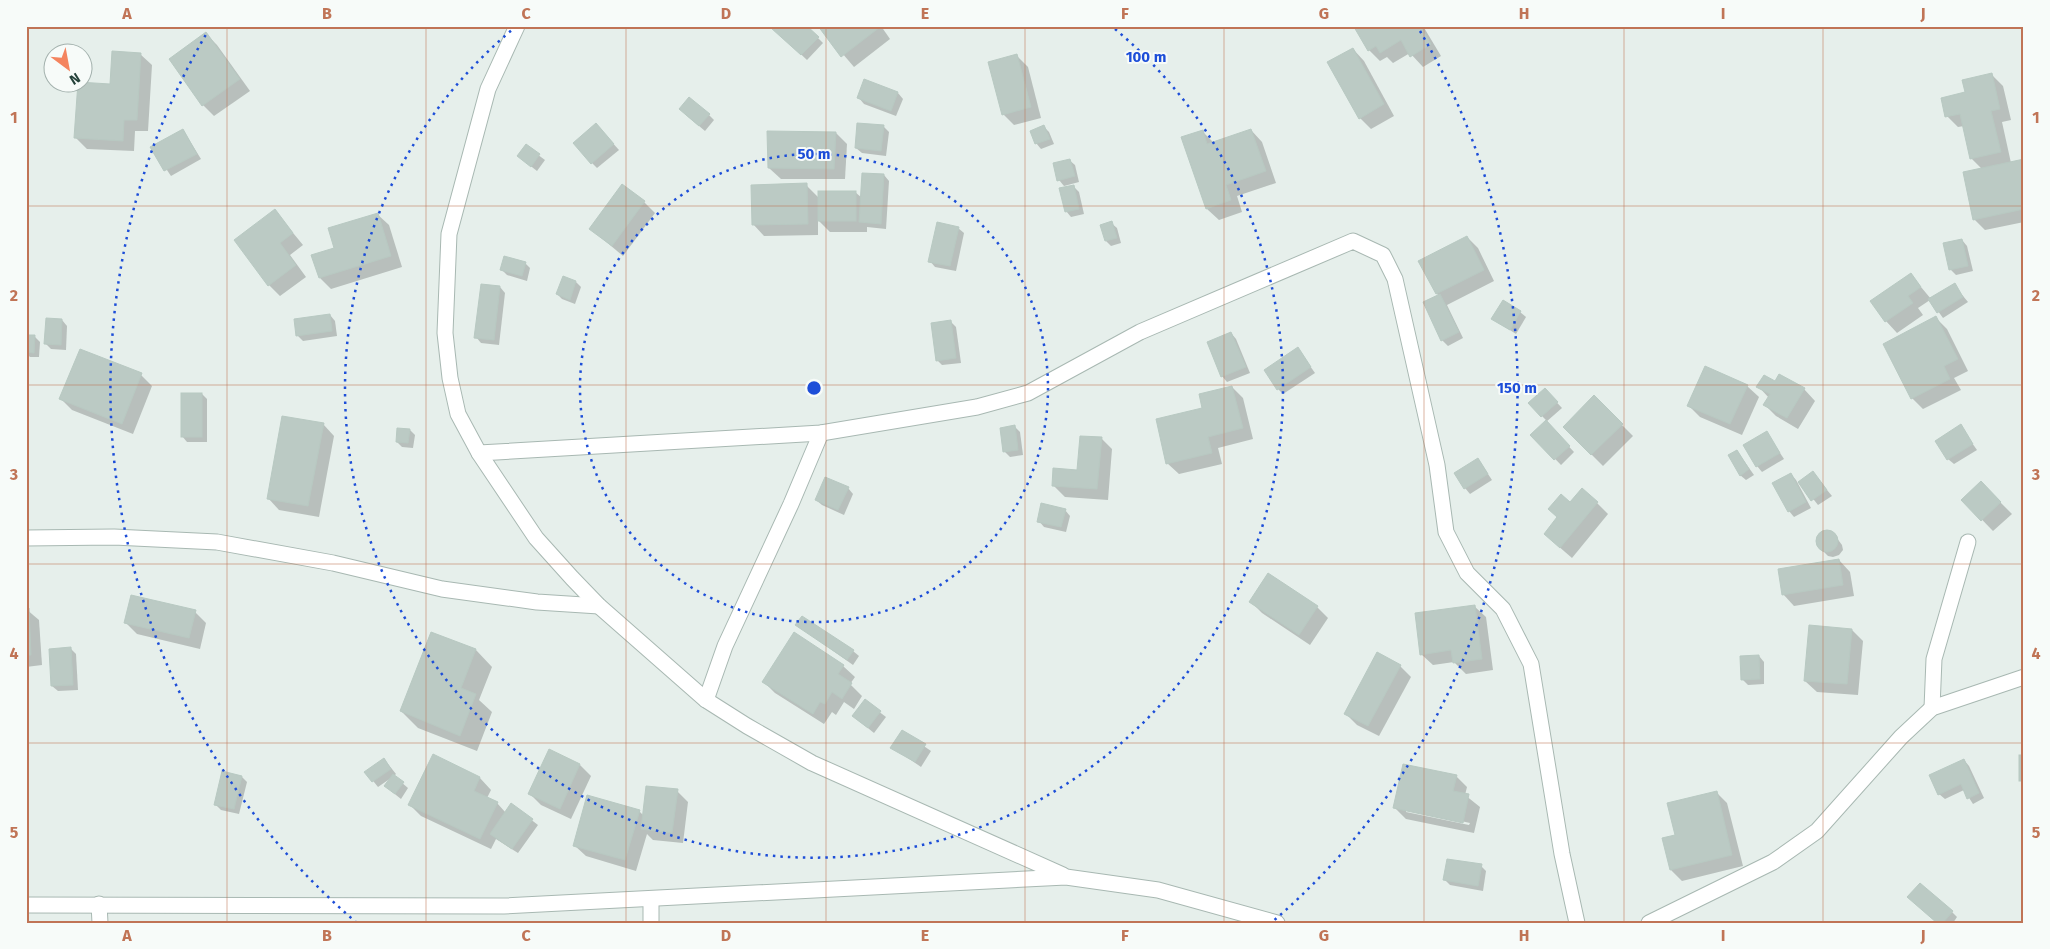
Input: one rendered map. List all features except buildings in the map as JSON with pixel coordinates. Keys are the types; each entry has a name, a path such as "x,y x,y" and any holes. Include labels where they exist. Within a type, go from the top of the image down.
{"street":[{"path":"517,26 488,89 449,234 445,333 450,378 458,414 479,453 536,538 599,606 706,700 747,726 812,762 1066,876"},
{"path":"479,453 821,434 977,407 1028,393 1140,332 1353,241 1383,254 1395,279 1437,466 1446,532 1468,573 1503,609 1531,664 1562,854 1577,923"},
{"path":"706,700 725,646 792,504 821,434"},
{"path":"26,538 114,538 217,542 333,563 442,589 537,602 599,606"},
{"path":"1932,708 1934,659 1968,542"},
{"path":"1649,923 1773,862 1817,830 1900,737 1932,708 2024,677"},
{"path":"26,905 504,906 1066,876 1158,890 1277,923"},
{"path":"651,899 651,923"},
{"path":"99,904 100,923"}]}
